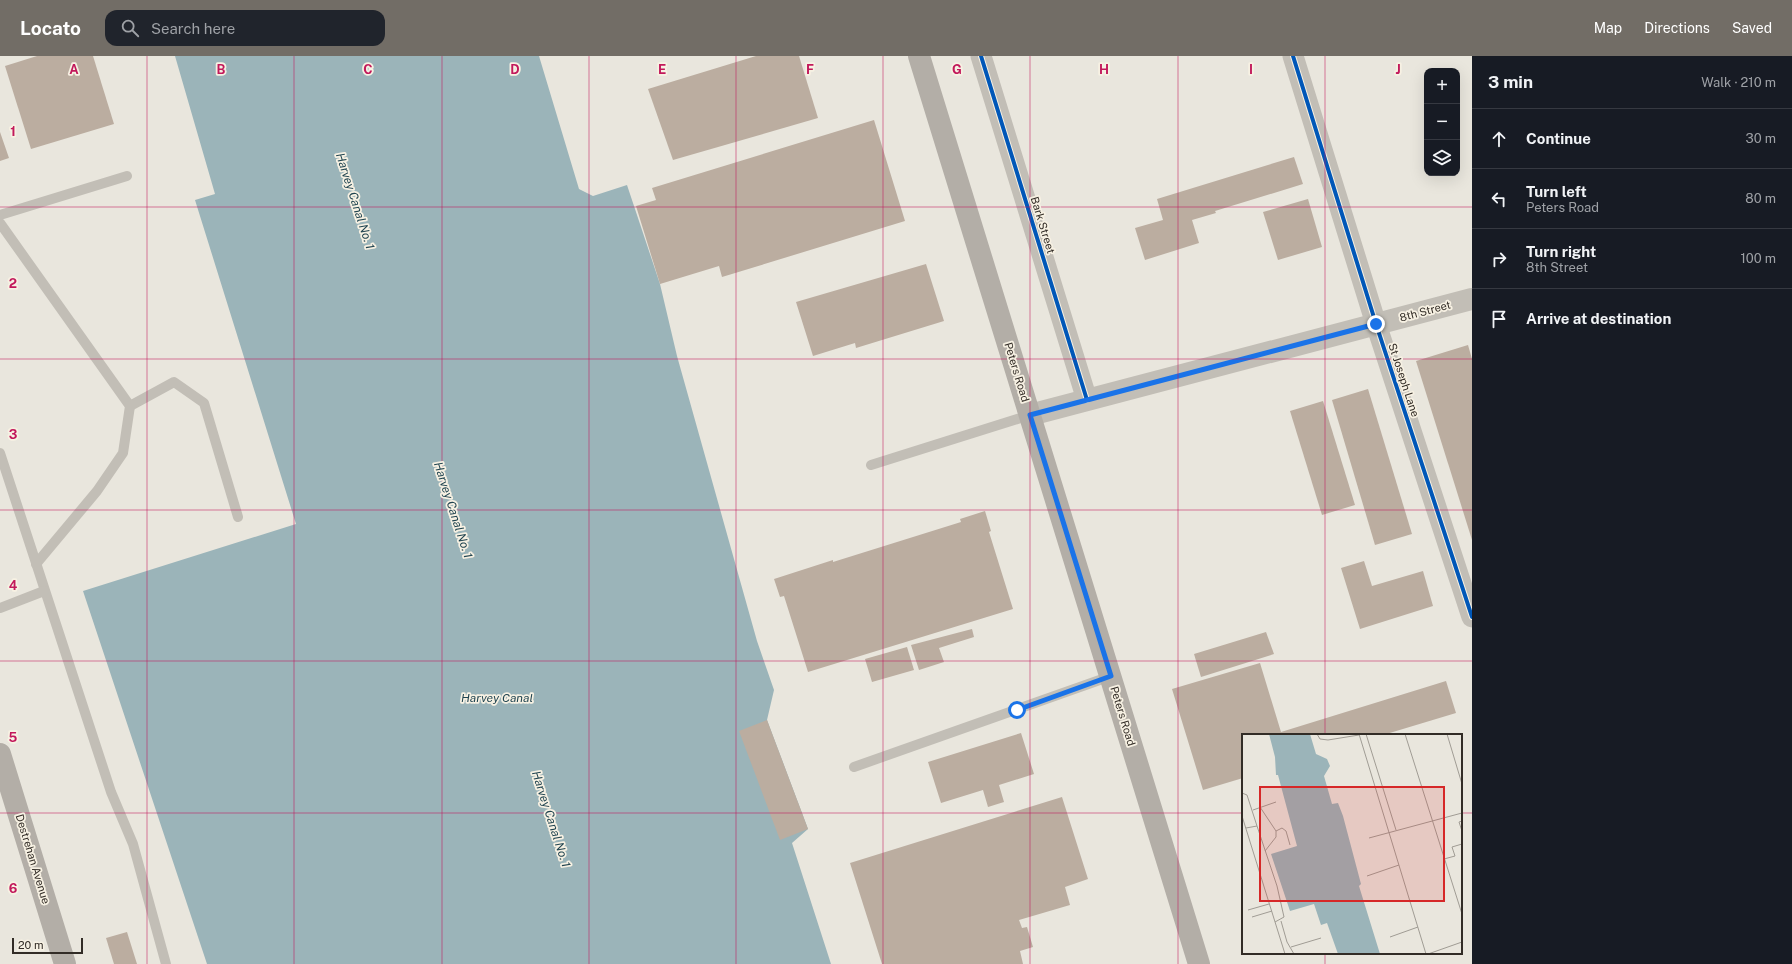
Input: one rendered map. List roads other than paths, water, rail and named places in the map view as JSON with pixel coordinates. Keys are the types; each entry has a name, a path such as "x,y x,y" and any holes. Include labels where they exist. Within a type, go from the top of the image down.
{"main road":[{"name":"Peters Road","path":"919,56 1199,964"},
{"name":"Destrehan Avenue","path":"0,754 65,964"}],"street":[{"name":"Bark Street","path":"981,56 1087,400"},
{"name":"St Joseph Lane","path":"1293,56 1376,324 1472,617"},
{"name":"8th Street","path":"1030,415 1472,298"}],"lane":[{"path":"0,215 127,176"},
{"path":"0,223 130,406 123,453 97,491 36,564"},
{"path":"130,406 174,382 204,403 238,517"},
{"path":"871,465 1030,415"},
{"path":"0,453 111,792 133,844 166,964"},
{"path":"0,608 44,591"},
{"path":"854,767 1111,676"}],"water":[{"name":"Harvey Canal","path":"175,56 539,56 579,189 593,196 627,185 660,284 677,356 757,641 774,690 767,720 808,829 792,843 831,964 207,964 83,591 296,524 195,200 215,194"}],"water label":[{"name":"Harvey Canal No. 1","path":"355,201"},
{"name":"Harvey Canal No. 1","path":"453,510"},
{"name":"Harvey Canal No. 1","path":"551,819"}]}
